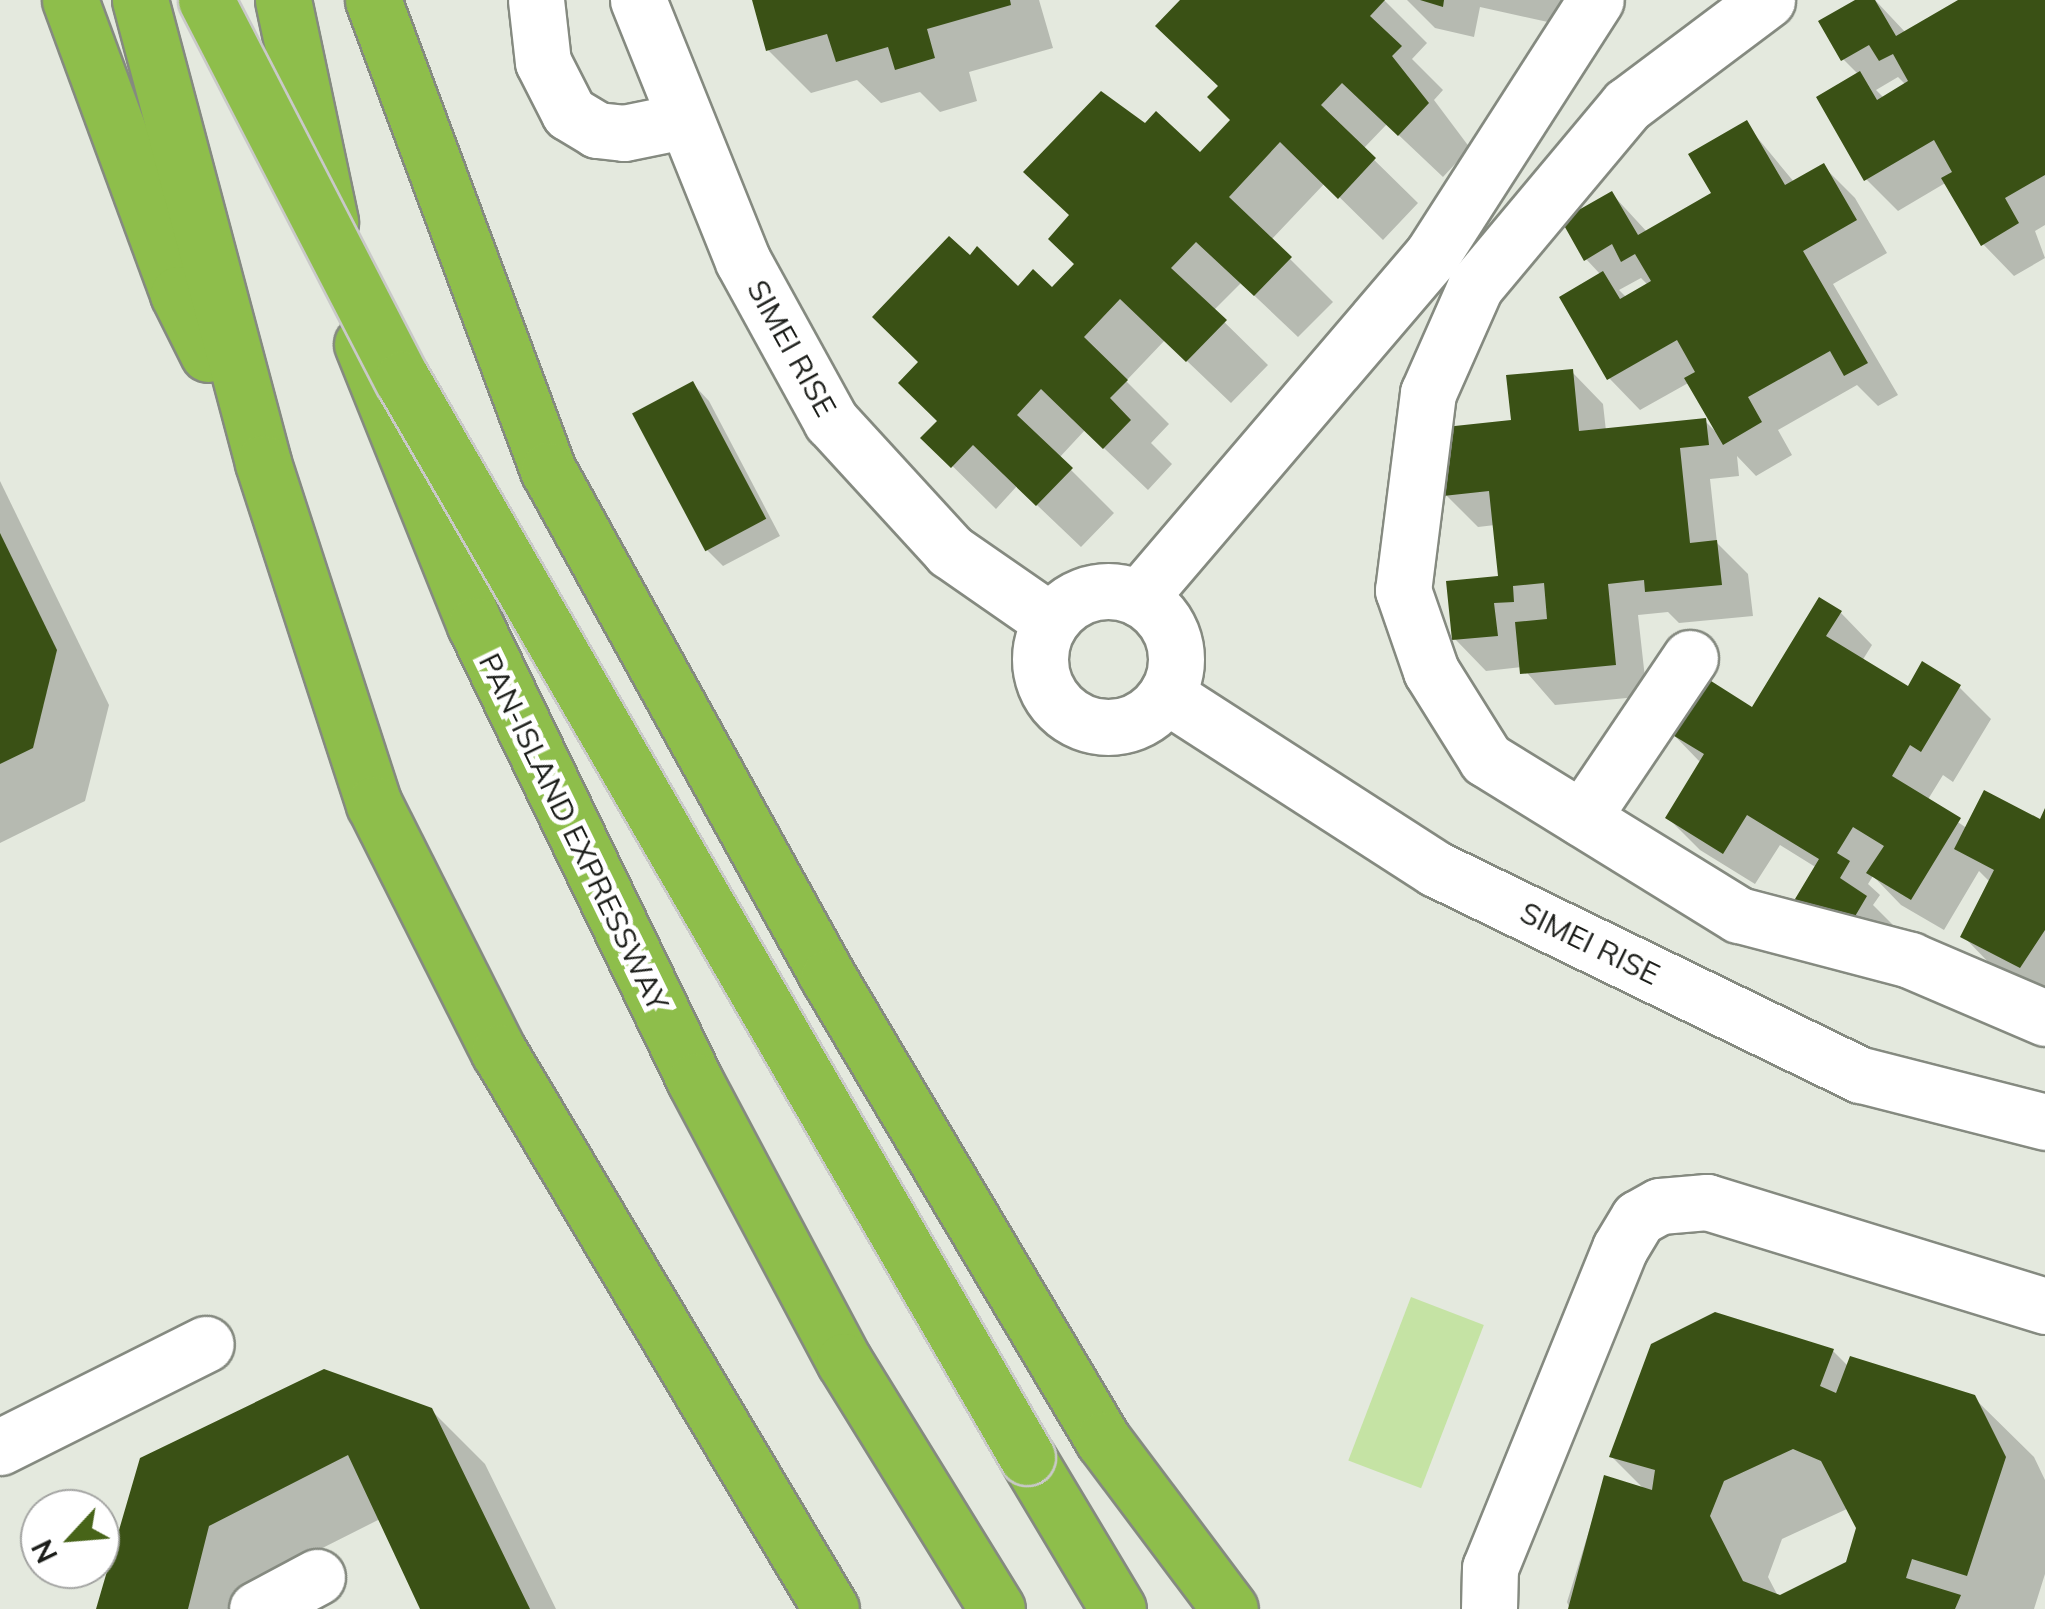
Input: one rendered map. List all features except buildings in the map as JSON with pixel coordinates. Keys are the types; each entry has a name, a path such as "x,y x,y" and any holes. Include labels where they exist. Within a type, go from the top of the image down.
{"highway":[{"path":"70,0 178,294 244,441 263,463"},
{"path":"140,0 263,463 374,804 499,1052 831,1609"},
{"path":"206,0 402,379 1118,1609"},
{"name":"PAN-ISLAND EXPRESSWAY","path":"283,0 350,314 475,625 714,1116 844,1361 997,1609"},
{"path":"373,0 410,88 548,470 828,977 1103,1440 1230,1609"},
{"path":"398,0 410,88"}],"lane":[{"path":"536,0 542,62 569,114 597,130 624,133 683,122"},
{"name":"SIMEI RISE","path":"638,0 683,122 743,262 831,421 950,551 1051,621"},
{"path":"1139,598 1432,255 1596,0"},
{"path":"1767,0 1626,106 1475,287 1428,394 1404,590 1431,670 1486,758 1739,915 1910,960 2045,1018"},
{"path":"1091,592 1139,598 1160,616 1173,640 1176,668 1166,695 1148,716 1124,726 1097,727 1071,718 1041,673 1041,646 1051,621 1091,592"},
{"path":"1582,818 1690,658"},
{"name":"SIMEI RISE","path":"1166,695 1436,869 1861,1075 2045,1122"},
{"path":"1489,1609 1490,1568 1620,1248 1638,1218 1660,1206 1706,1202 2045,1306"},
{"path":"0,1447 206,1344"},
{"path":"258,1609 317,1577"}],"green space":[{"path":"1411,1297 1484,1325 1421,1488 1348,1460"}]}
